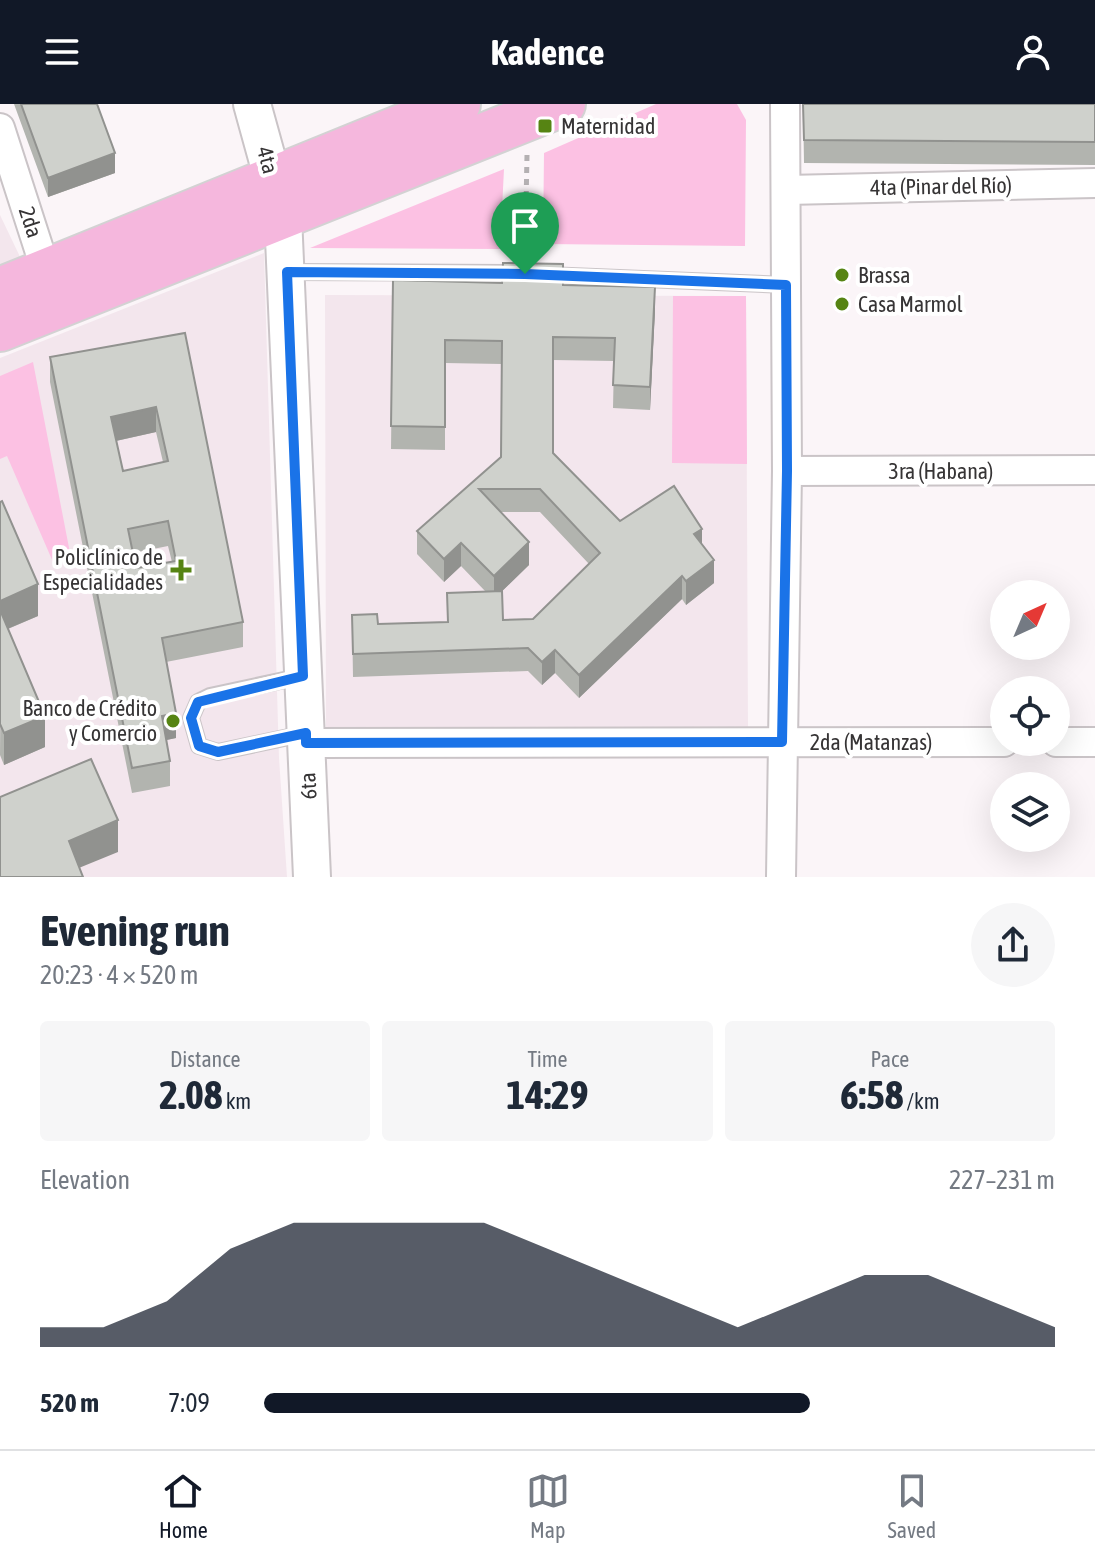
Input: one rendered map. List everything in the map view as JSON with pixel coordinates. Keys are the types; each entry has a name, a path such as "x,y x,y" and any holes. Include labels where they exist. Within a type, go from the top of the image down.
{"main road":[{"path":"0,329 278,198 458,104"},
{"path":"0,290 46,271 546,111"}],"street":[{"name":"4ta","path":"252,104 278,198"},
{"path":"763,104 774,118 788,157"},
{"path":"781,877 787,471 788,157 785,104"},
{"name":"2da","path":"0,128 46,271"},
{"name":"4ta (Pinar del Río)","path":"787,190 1095,183"},
{"name":"6ta","path":"278,198 287,272 312,877"},
{"name":"3ra (Habana)","path":"787,471 1095,470"},
{"name":"2da (Matanzas)","path":"306,738 990,742"},
{"path":"1070,742 1095,742"}],"lane":[{"path":"287,272 525,274 786,285"},
{"path":"303,676 210,696 198,702 191,718 199,746 207,751 218,752 306,738"}],"path":[{"path":"525,274 546,111"}],"shaded area":[{"path":"656,104 737,104 746,120 745,246 543,244 544,153"},
{"path":"504,169 500,249 310,248"},
{"path":"0,215 23,263 0,272"},
{"path":"264,253 279,758 287,877 0,877 0,358"},
{"path":"325,295 746,296 748,728 326,727"},
{"path":"673,296 746,296 747,464 672,463"},
{"path":"33,362 71,558 53,562 7,456 0,459 0,376"}],"building":[{"path":"21,104 97,104 115,153 48,178"},
{"path":"803,104 1095,104 1095,142 804,140"},
{"path":"503,263 563,264 563,285 655,287 650,387 613,385 615,338 553,337 553,453 620,521 674,486 702,529 694,534 714,560 686,581 682,576 579,675 555,650 542,662 528,648 353,654 352,615 377,614 378,624 448,622 447,593 502,591 503,620 533,619 600,553 540,489 479,489 529,542 494,576 461,543 444,559 417,531 501,457 502,341 445,340 445,427 391,426 393,280 502,283"},
{"path":"185,333 243,622 162,638 176,713 162,716 170,761 132,768 50,357","holes":["156,407 168,461 123,471 111,417","168,521 176,561 136,568 128,529"]},
{"path":"0,502 38,584 0,601"},
{"path":"0,610 45,716 4,733 0,724"},
{"path":"91,759 118,820 69,841 83,877 0,877 0,797"}],"place":[{"name":"Maternidad","path":"545,126"},
{"name":"Brassa","path":"842,275"},
{"name":"Casa Marmol","path":"842,304"},
{"name":"Policlínico de Especialidades","path":"181,570"},
{"name":"Banco de Crédito y Comercio","path":"173,721"}],"route":[{"path":"287,272 525,274 786,285 787,471 782,742 306,743 306,733 218,752 199,746 191,718 198,702 210,696 303,676 287,272"}]}
